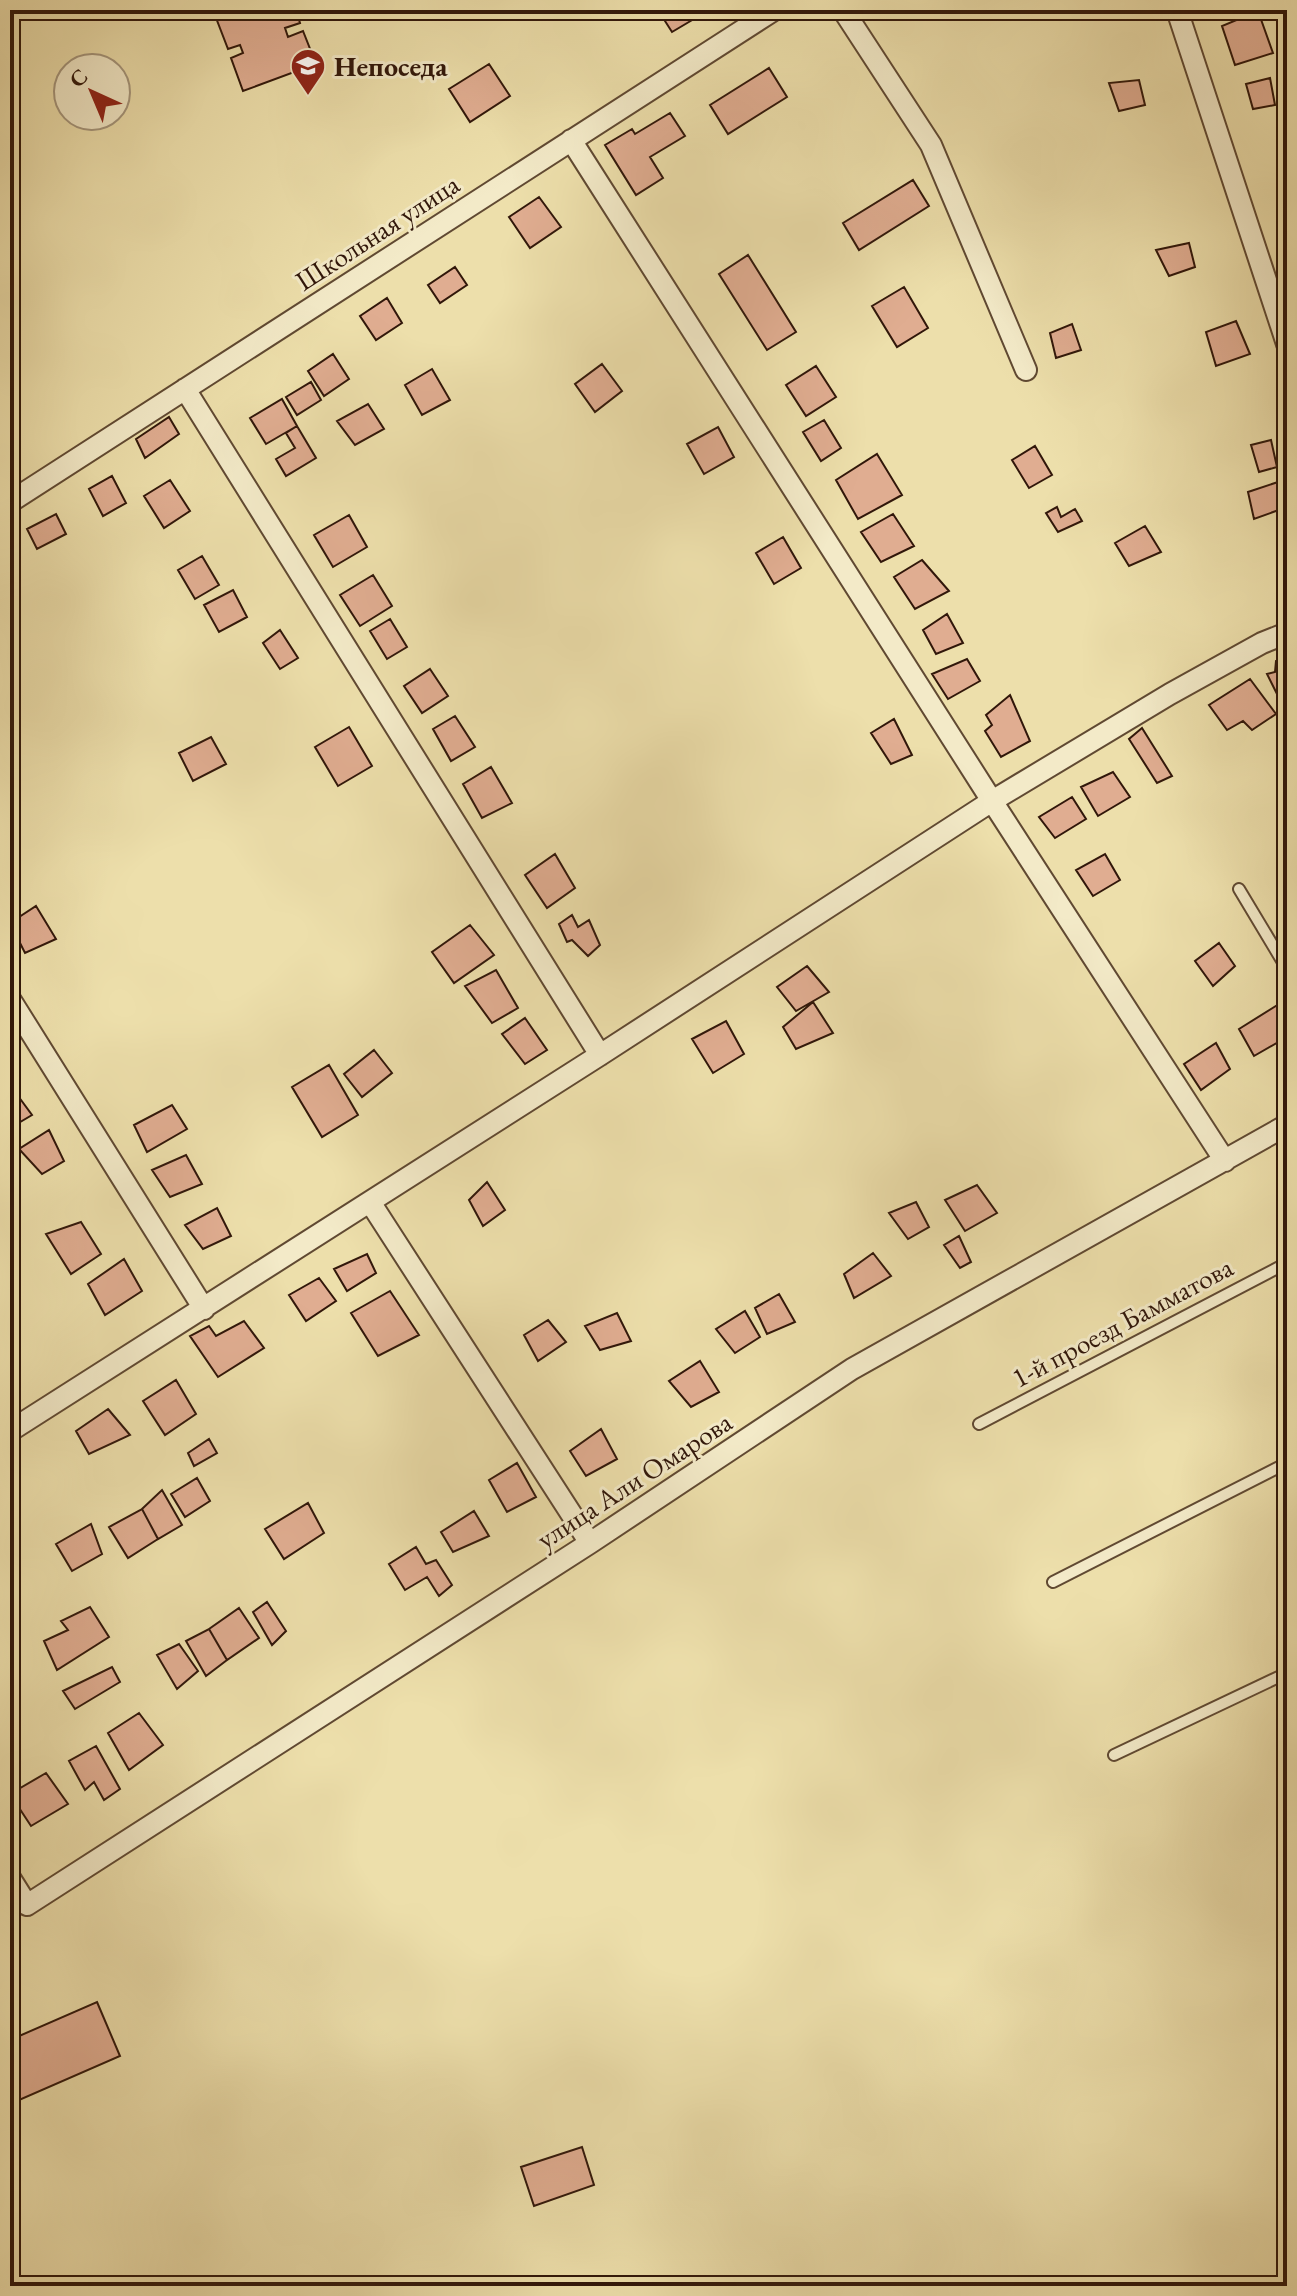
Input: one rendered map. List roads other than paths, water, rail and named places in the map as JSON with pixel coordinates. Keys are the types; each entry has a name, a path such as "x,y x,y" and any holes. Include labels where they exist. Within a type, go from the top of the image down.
{"street":[{"name":"Школьная улица","path":"10,502 774,10"},
{"path":"843,10 931,145 1026,370"},
{"path":"1177,10 1287,344"},
{"path":"571,140 1225,1161"},
{"path":"185,389 600,1055"},
{"path":"10,1431 992,801 1170,694 1262,643 1287,633"},
{"path":"10,999 204,1309"},
{"name":"улица Али Омарова","path":"10,1878 27,1905 590,1543 852,1369 1287,1125"},
{"path":"370,1202 590,1543"}],"lane":[{"path":"1239,889 1287,969"},
{"name":"1-й проезд Бамматова","path":"979,1424 1287,1263"},
{"path":"1053,1582 1287,1463"},
{"path":"1114,1755 1287,1673"}],"place":[{"name":"Непоседа","path":"308,97"}]}
